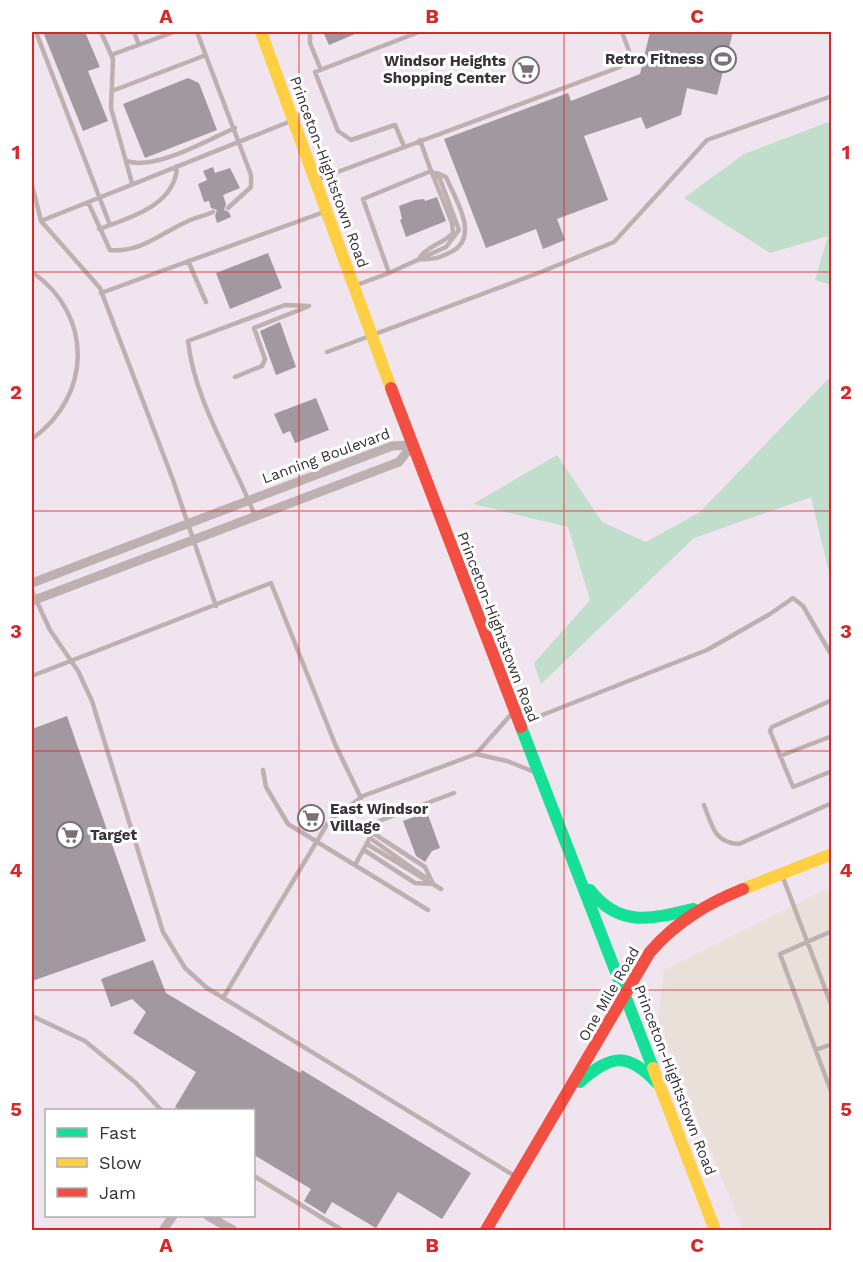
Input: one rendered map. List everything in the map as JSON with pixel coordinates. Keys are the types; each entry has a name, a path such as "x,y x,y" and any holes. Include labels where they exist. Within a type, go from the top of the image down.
{"main road":[{"name":"Princeton-Hightstown Road","path":"261,32 412,445 538,774 581,874 716,1230"},
{"name":"One Mile Road","path":"486,1230 569,1094 649,953 662,938 676,924 706,906 831,854"},
{"path":"581,874 593,895 604,906 627,917 653,919 706,906"},
{"path":"569,1094 593,1070 614,1059 634,1062 650,1074 663,1090"}],"street":[{"name":"Lanning Boulevard","path":"32,583 392,446 412,445"},
{"name":"Lanning Boulevard","path":"33,597 399,462 412,445"},
{"path":"164,1230 172,1217"},
{"path":"211,1217 233,1230"}],"lane":[{"path":"36,32 110,225"},
{"path":"101,32 111,55 111,108 132,183"},
{"path":"134,32 139,45"},
{"path":"111,55 174,32"},
{"path":"198,32 251,175 251,187 228,208"},
{"path":"309,32 310,43 321,70"},
{"path":"397,32 399,39"},
{"path":"404,146 395,126 351,140 338,131 315,72 419,32"},
{"path":"316,180 620,67 629,51 622,32"},
{"path":"112,91 206,55"},
{"path":"327,352 541,272 614,242 707,140 831,96"},
{"path":"41,221 294,120"},
{"path":"126,161 138,165 154,163 235,128"},
{"path":"354,286 446,247 459,230 440,179 431,171 420,140"},
{"path":"99,229 147,210 172,190 177,166"},
{"path":"389,273 363,199 431,171 446,177 462,215 466,232 459,248 434,261 418,259"},
{"path":"32,185 41,221 101,293 173,480 216,606"},
{"path":"88,201 110,250 124,252 151,243 185,222 213,212"},
{"path":"101,293 327,211"},
{"path":"188,261 206,302"},
{"path":"32,272 45,282 66,307 73,322 78,356 74,382 65,405 55,420 32,439"},
{"path":"235,377 262,366 265,359 254,328 309,306 285,305 188,341 190,363 255,516"},
{"path":"32,676 271,584 335,744 361,798"},
{"path":"33,597 92,701 163,932 185,968 207,988 518,1178"},
{"path":"519,724 707,650 770,614 792,598 803,606 831,656"},
{"path":"831,700 771,727 770,731 793,787 831,771"},
{"path":"223,998 329,821 361,798 476,754 514,711"},
{"path":"780,756 831,736"},
{"path":"476,754 507,761 538,774"},
{"path":"263,770 266,787 288,824 315,843 428,910"},
{"path":"355,865 379,822 397,813 454,793"},
{"path":"704,805 717,838 727,844 739,844 831,803"},
{"path":"373,833 425,867 433,884"},
{"path":"370,838 417,869 433,884"},
{"path":"367,844 441,889"},
{"path":"364,850 415,883 433,884"},
{"path":"781,874 831,1007"},
{"path":"831,930 780,954 831,1094"},
{"path":"32,1016 86,1041 136,1083 160,1109"},
{"path":"816,1050 831,1044"},
{"path":"255,1177 342,1230"}],"shaded area":[{"path":"831,887 831,1230 743,1230 658,1022 664,970"}],"green space":[{"path":"831,121 831,285 815,280 828,236 770,253 684,198 744,154"},
{"path":"831,376 831,581 811,497 694,538 541,684 534,663 590,600 568,527 473,504 557,455 602,522 646,542 700,512"}],"building":[{"path":"43,32 85,32 100,67 88,71 108,121 83,131"},
{"path":"323,32 360,32 329,45"},
{"path":"650,32 733,32 717,95 687,88 681,115 646,129 641,117 584,136 608,200 557,219 565,240 543,249 536,229 486,248 444,139 568,93 571,101 640,74"},
{"path":"188,78 199,83 217,130 145,158 123,104"},
{"path":"213,167 215,173 230,168 240,188 223,195 226,204 224,210 229,212 231,217 217,223 215,216 217,210 211,208 209,201 204,202 198,184 207,180 203,171"},
{"path":"437,197 446,221 406,237 400,220 402,219 399,206 415,200 424,199 425,201"},
{"path":"268,253 282,288 230,309 216,273"},
{"path":"280,322 296,367 276,375 260,331"},
{"path":"316,398 329,430 295,443 290,431 283,434 274,414"},
{"name":"Target","path":"67,716 146,941 32,981 32,729"},
{"path":"427,812 440,848 432,851 425,862 416,856 403,821"},
{"path":"153,960 166,993 300,1073 302,1070 471,1173 442,1219 398,1192 376,1228 332,1202 325,1214 304,1201 311,1189 255,1156 255,1109 178,1109 175,1107 196,1072 133,1033 146,1012 132,999 111,1007 101,979"}],"traffic: fast":[{"path":"521,727 653,1068"},
{"path":"590,890 601,902 613,910 637,918 664,916 693,909"},
{"path":"580,1082 601,1066 619,1060 637,1066 657,1083"}],"traffic: slow":[{"path":"261,32 391,388"},
{"path":"743,889 832,854"},
{"path":"653,1068 715,1230"}],"traffic: jam":[{"path":"391,388 521,727"},
{"path":"486,1230 650,952 692,915 743,889"}],"place":[{"name":"Retro Fitness","path":"723,59"},
{"name":"Windsor Heights Shopping Center","path":"526,70"},
{"name":"East Windsor Village","path":"311,818"},
{"name":"Target","path":"70,835"}]}
